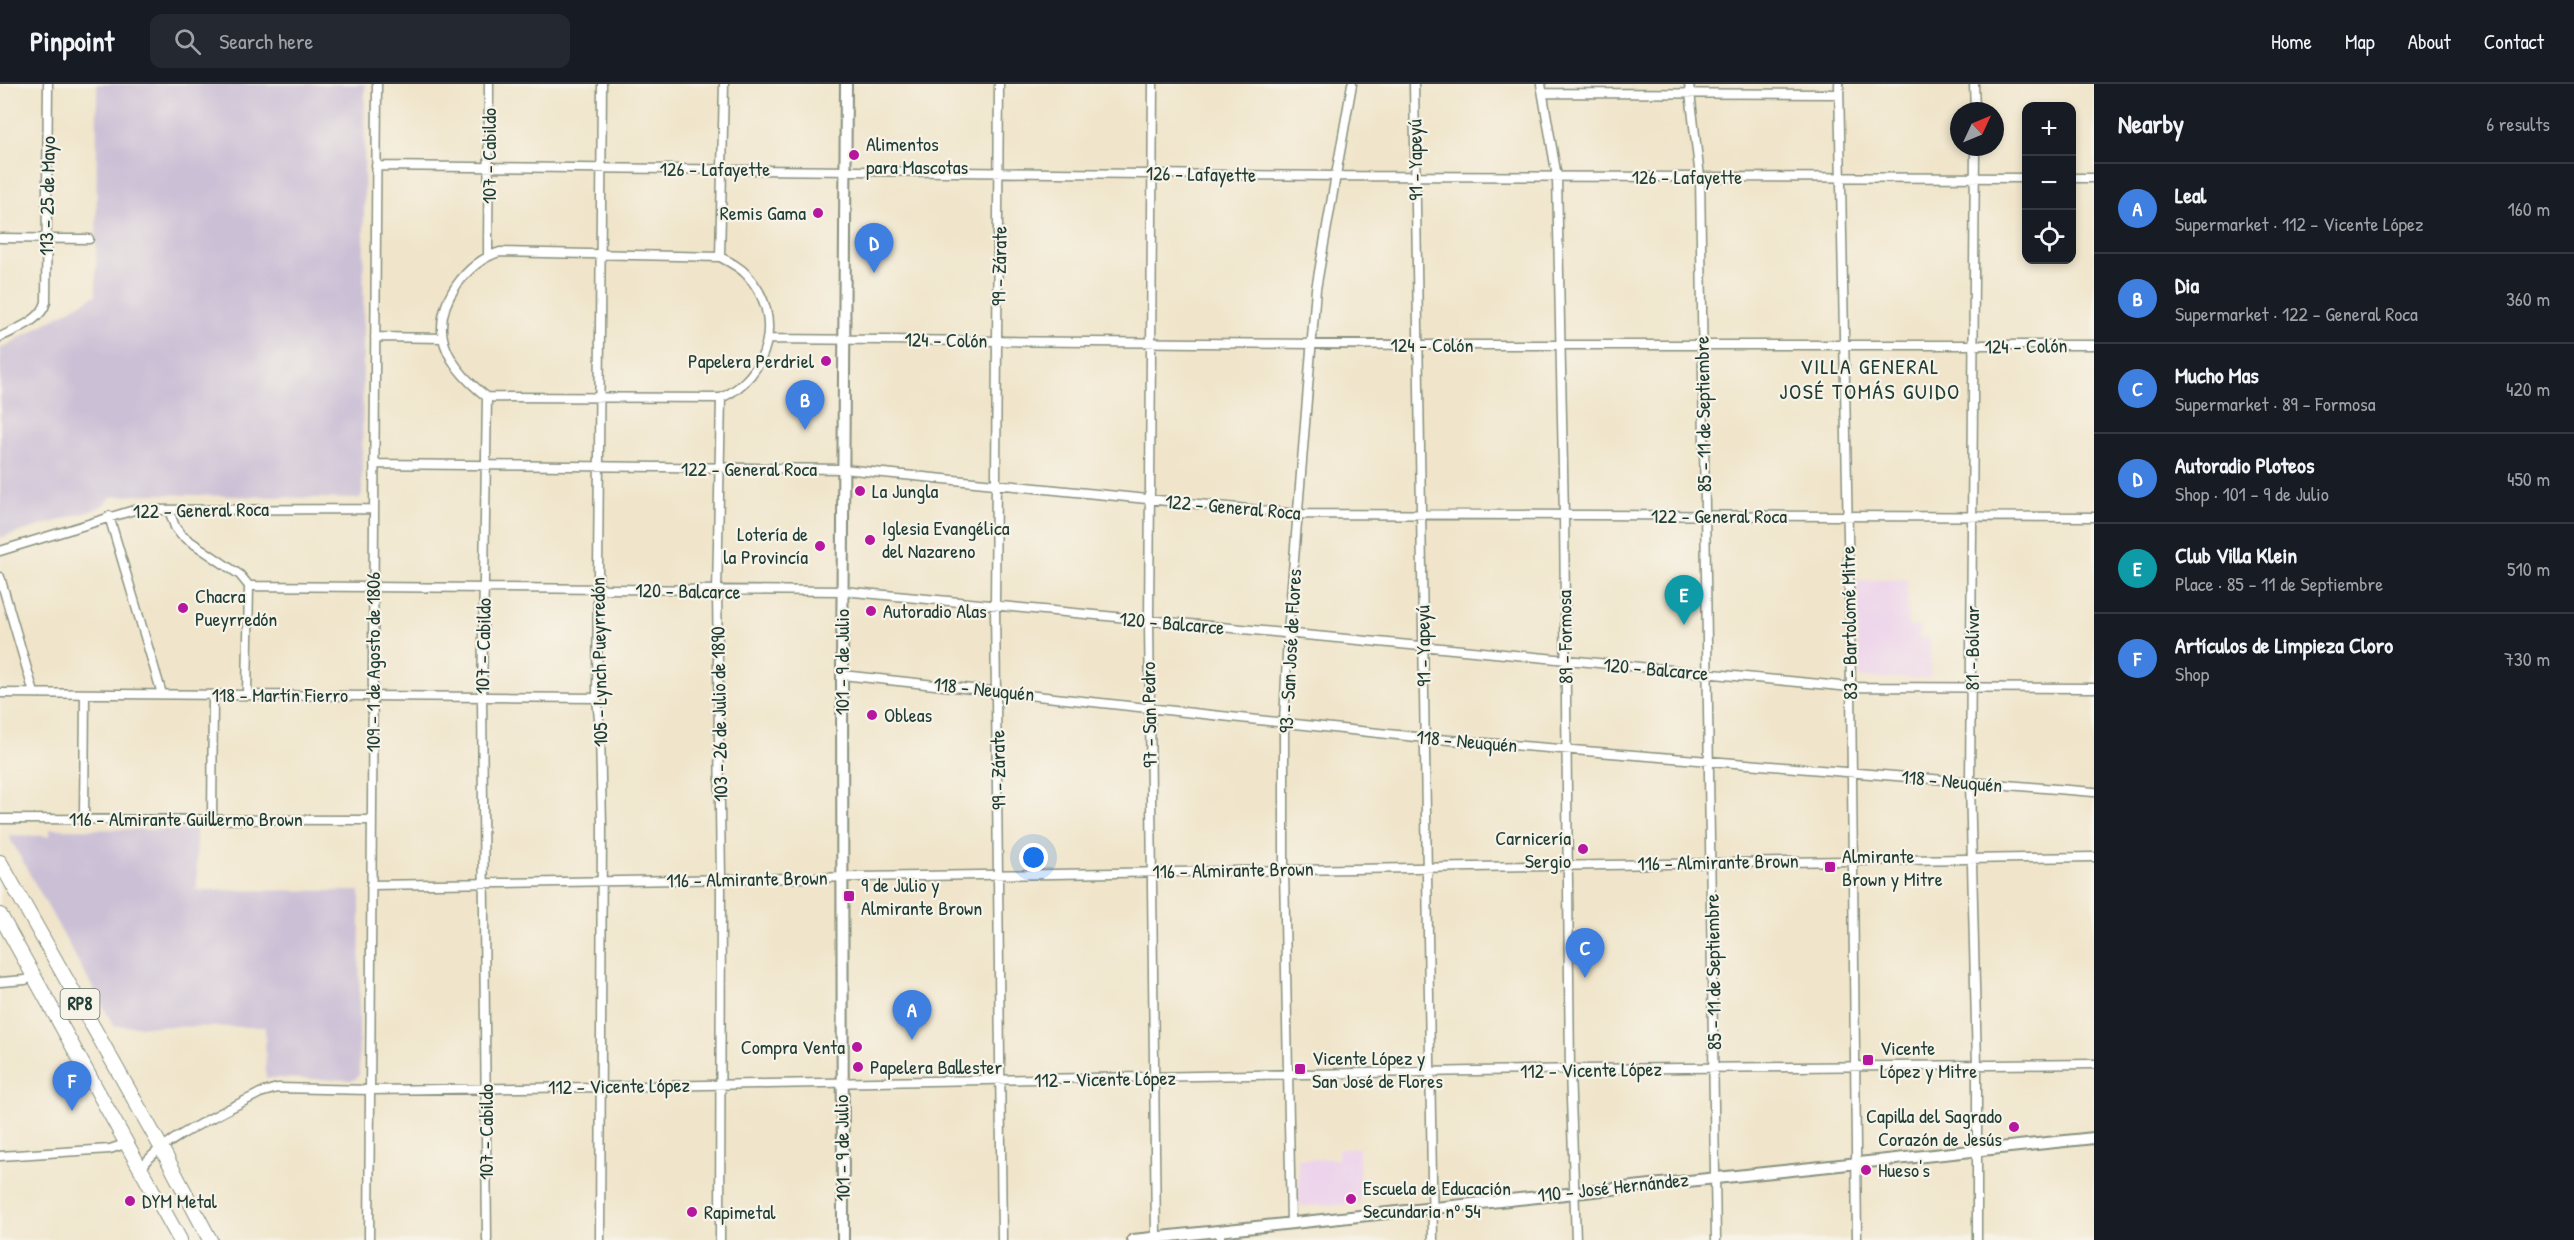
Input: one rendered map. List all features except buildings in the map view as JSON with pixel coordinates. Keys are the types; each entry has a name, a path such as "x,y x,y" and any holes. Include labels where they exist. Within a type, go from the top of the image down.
{"main road":[{"name":"RP8","path":"0,862 161,1147 210,1240"},
{"name":"RP8","path":"0,915 180,1240"}],"street":[{"name":"113 - 25 de Mayo","path":"0,337 36,317 44,308 48,84"},
{"name":"109 - 1 de Agosto de 1806","path":"369,1240 377,84"},
{"name":"107 - Cabildo","path":"488,255 489,84"},
{"name":"105 - Lynch Pueyrredón","path":"600,1240 598,1087 602,814 597,698 602,84"},
{"path":"720,257 724,84"},
{"name":"101 - 9 de Julio","path":"843,1240 841,877 846,84"},
{"name":"99 - Zárate","path":"999,84 995,606 1002,1240"},
{"name":"97 - San Pedro","path":"1153,84 1149,708 1156,1078 1156,1237"},
{"name":"93 - San José de Flores","path":"1291,1222 1284,869 1284,723 1288,633 1318,273 1352,84"},
{"name":"91 - Yapeyú","path":"1414,84 1433,1240"},
{"path":"1974,84 1975,102"},
{"name":"85 - 11 de Septiembre","path":"1689,88 1700,177 1716,1069 1716,1240"},
{"path":"1542,89 1839,89"},
{"name":"89 - Formosa","path":"1542,89 1557,177 1564,516 1570,1070 1576,1240"},
{"name":"83 - Bartolomé Mitre","path":"1839,89 1851,687 1857,1240"},
{"name":"81 - Bolívar","path":"1975,156 1972,347 1971,782 1977,1066 1977,1240"},
{"name":"126 - Lafayette","path":"376,166 1336,176 2022,178"},
{"path":"2076,178 2094,178"},
{"path":"0,238 89,239"},
{"path":"500,252 600,253 720,257 737,267 756,287 766,314 769,339 766,351 752,376 721,398 487,397 462,373 443,338 445,315 453,291 468,271 488,255 500,252"},
{"path":"375,337 443,338"},
{"name":"124 - Colón","path":"769,339 1420,345 1972,347 2094,345"},
{"name":"107 - Cabildo","path":"487,397 484,466 482,698 487,1240"},
{"name":"103 - 26 de Julio de 1890","path":"720,1240 722,1085 717,592 721,398"},
{"name":"122 - General Roca","path":"374,464 843,469 1299,514 2094,518"},
{"name":"122 - General Roca","path":"0,551 134,510 373,509"},
{"path":"170,510 175,527 181,535 240,575 249,586 247,694"},
{"path":"109,516 162,694"},
{"path":"0,577 34,693"},
{"name":"120 - Balcarce","path":"249,586 717,592 843,591 1851,687 2094,688"},
{"name":"118 - Neuquén","path":"842,675 997,689 1425,738 2094,792"},
{"name":"118 - Martín Fierro","path":"0,693 597,698"},
{"path":"84,819 85,694"},
{"path":"212,820 213,695"},
{"name":"116 - Almirante Guillermo Brown","path":"0,819 372,820"},
{"name":"116 - Almirante Brown","path":"371,885 999,873 1426,868 1711,861 2094,857"},
{"path":"0,982 25,980 34,976"},
{"name":"112 - Vicente López","path":"142,1170 146,1161 161,1147 269,1089 598,1087 1570,1070 2094,1064"},
{"name":"110 - José Hernández","path":"1133,1240 1220,1235 1291,1222 2094,1138"},
{"path":"0,1156 110,1149 128,1143"}],"shaded area":[{"path":"97,84 365,84 362,495 358,499 151,494 111,497 94,510 0,538 0,349 96,295"},
{"path":"1907,579 1908,626 1919,626 1919,638 1930,638 1930,678 1862,678 1858,674 1857,580"},
{"path":"50,829 196,830 197,890 360,891 359,1075 354,1080 266,1078 265,1027 114,1026 8,835 50,836"},
{"path":"1359,1148 1360,1204 1303,1206 1299,1203 1298,1159 1338,1159 1338,1149"}],"place":[{"name":"Alimentos para Mascotas","path":"854,155"},
{"name":"Remis Gama","path":"818,213"},
{"name":"Autoradio Ploteos","path":"874,273"},
{"name":"Papelera Perdriel","path":"826,361"},
{"name":"Dia","path":"805,430"},
{"name":"La Jungla","path":"860,491"},
{"name":"Iglesia Evangélica del Nazareno","path":"870,540"},
{"name":"Lotería de la Provincía","path":"820,546"},
{"name":"Chacra Pueyrredón","path":"183,608"},
{"name":"Autoradio Alas","path":"871,611"},
{"name":"Club Villa Klein","path":"1684,625"},
{"name":"Obleas","path":"872,715"},
{"name":"Carnicería Sergio","path":"1583,849"},
{"name":"Almirante Brown y Mitre","path":"1830,867"},
{"name":"9 de Julio y Almirante Brown","path":"849,896"},
{"name":"Mucho Mas","path":"1585,978"},
{"name":"Leal","path":"912,1040"},
{"name":"Compra Venta","path":"857,1047"},
{"name":"Vicente López y Mitre","path":"1868,1060"},
{"name":"Papelera Ballester","path":"858,1067"},
{"name":"Vicente López y San José de Flores","path":"1300,1069"},
{"name":"Artículos de Limpieza Cloro","path":"72,1111"},
{"name":"Capilla del Sagrado Corazón de Jesús","path":"2014,1127"},
{"name":"Hueso's","path":"1866,1170"},
{"name":"Escuela de Educación Secundaria nº 54","path":"1351,1199"},
{"name":"DYM Metal","path":"130,1201"},
{"name":"Rapimetal","path":"692,1212"}],"district":[{"name":"VILLA GENERAL JOSÉ TOMÁS GUIDO","path":"1870,378"}]}
